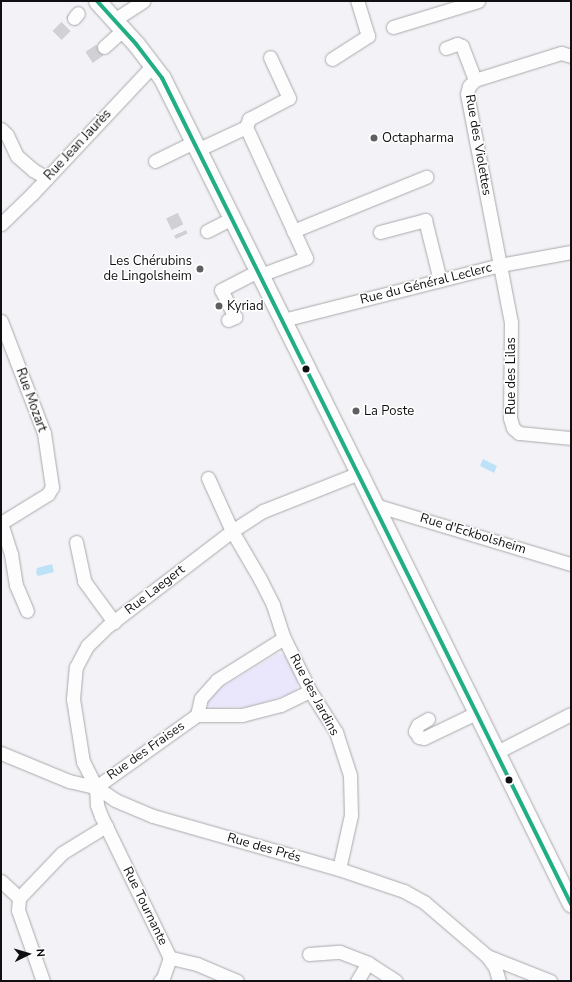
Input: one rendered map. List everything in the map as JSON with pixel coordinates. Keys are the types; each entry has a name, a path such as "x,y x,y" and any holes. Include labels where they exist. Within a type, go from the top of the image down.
{"main road":[{"path":"97,1 153,65 162,78 375,505 495,753 571,904"}],"street":[{"path":"104,47 118,25 143,1"},
{"path":"332,59 368,36 356,1"},
{"path":"393,27 478,1"},
{"path":"446,48 457,44 462,46 475,80"},
{"name":"Rue des Violettes","path":"500,265 467,94 469,86 475,80 561,53 571,56"},
{"path":"228,320 235,317 221,290 259,273 306,258 246,127 249,119 289,98 270,57"},
{"name":"Rue Jean Jaurès","path":"1,224 47,178 153,65"},
{"path":"155,161 246,127"},
{"path":"1,128 7,135 17,156 33,170 47,178"},
{"path":"293,231 426,177"},
{"path":"206,231 232,218"},
{"path":"380,232 425,220 440,280"},
{"name":"Rue du Général Leclerc","path":"283,320 500,265 571,252"},
{"name":"Rue des Lilas","path":"500,265 511,322 510,418 513,428 519,433 571,438"},
{"name":"Rue Mozart","path":"1,321 44,433 47,464 52,481 52,488 48,494 1,523"},
{"name":"Rue Laegert","path":"96,787 83,762 73,699 76,667 86,646 114,622 232,531 263,510 359,474"},
{"name":"Rue des Jardins","path":"208,478 232,531 260,579 273,605 284,638 310,691 336,732 350,775 351,815 339,869"},
{"name":"Rue d'Eckbolsheim","path":"375,505 571,564"},
{"path":"1,523 11,554 16,585 27,612"},
{"path":"76,542 84,581 114,622"},
{"name":"Rue des Fraises","path":"197,715 201,698 217,680 284,638"},
{"name":"Rue des Fraises","path":"96,787 197,715 242,715 281,705 310,691"},
{"path":"428,719 418,725 415,731 418,737 424,738 476,713"},
{"path":"495,753 571,714"},
{"name":"Rue des Prés","path":"1,753 69,781 96,787 115,800 153,816 339,869 404,891 424,902 487,956 495,967 499,981"},
{"name":"Rue Tournante","path":"96,787 97,805 106,826 170,958 197,964 237,981"},
{"path":"43,981 18,910 19,898 62,853 106,826"},
{"path":"1,881 19,898"},
{"path":"309,954 340,952 368,963 396,981"},
{"path":"487,956 550,981"},
{"path":"160,981 163,978 170,958"},
{"path":"357,981 368,963"}],"shaded area":[{"path":"278,653 286,656 298,681 296,692 249,707 209,708 207,703 219,689"}],"water":[{"path":"483,459 497,466 494,473 480,466"},
{"path":"52,564 54,572 38,576 36,573 37,568"}],"tunnel":[{"path":"57,35 74,18"},
{"path":"89,57 104,47"},
{"path":"172,215 182,236"}],"transit line":[{"path":"97,1 136,44 162,78 571,904"}],"place":[{"name":"Octapharma","path":"374,138"},
{"name":"Les Chérubins de Lingolsheim","path":"200,269"},
{"name":"Kyriad","path":"219,306"},
{"name":"La Poste","path":"356,411"}]}
